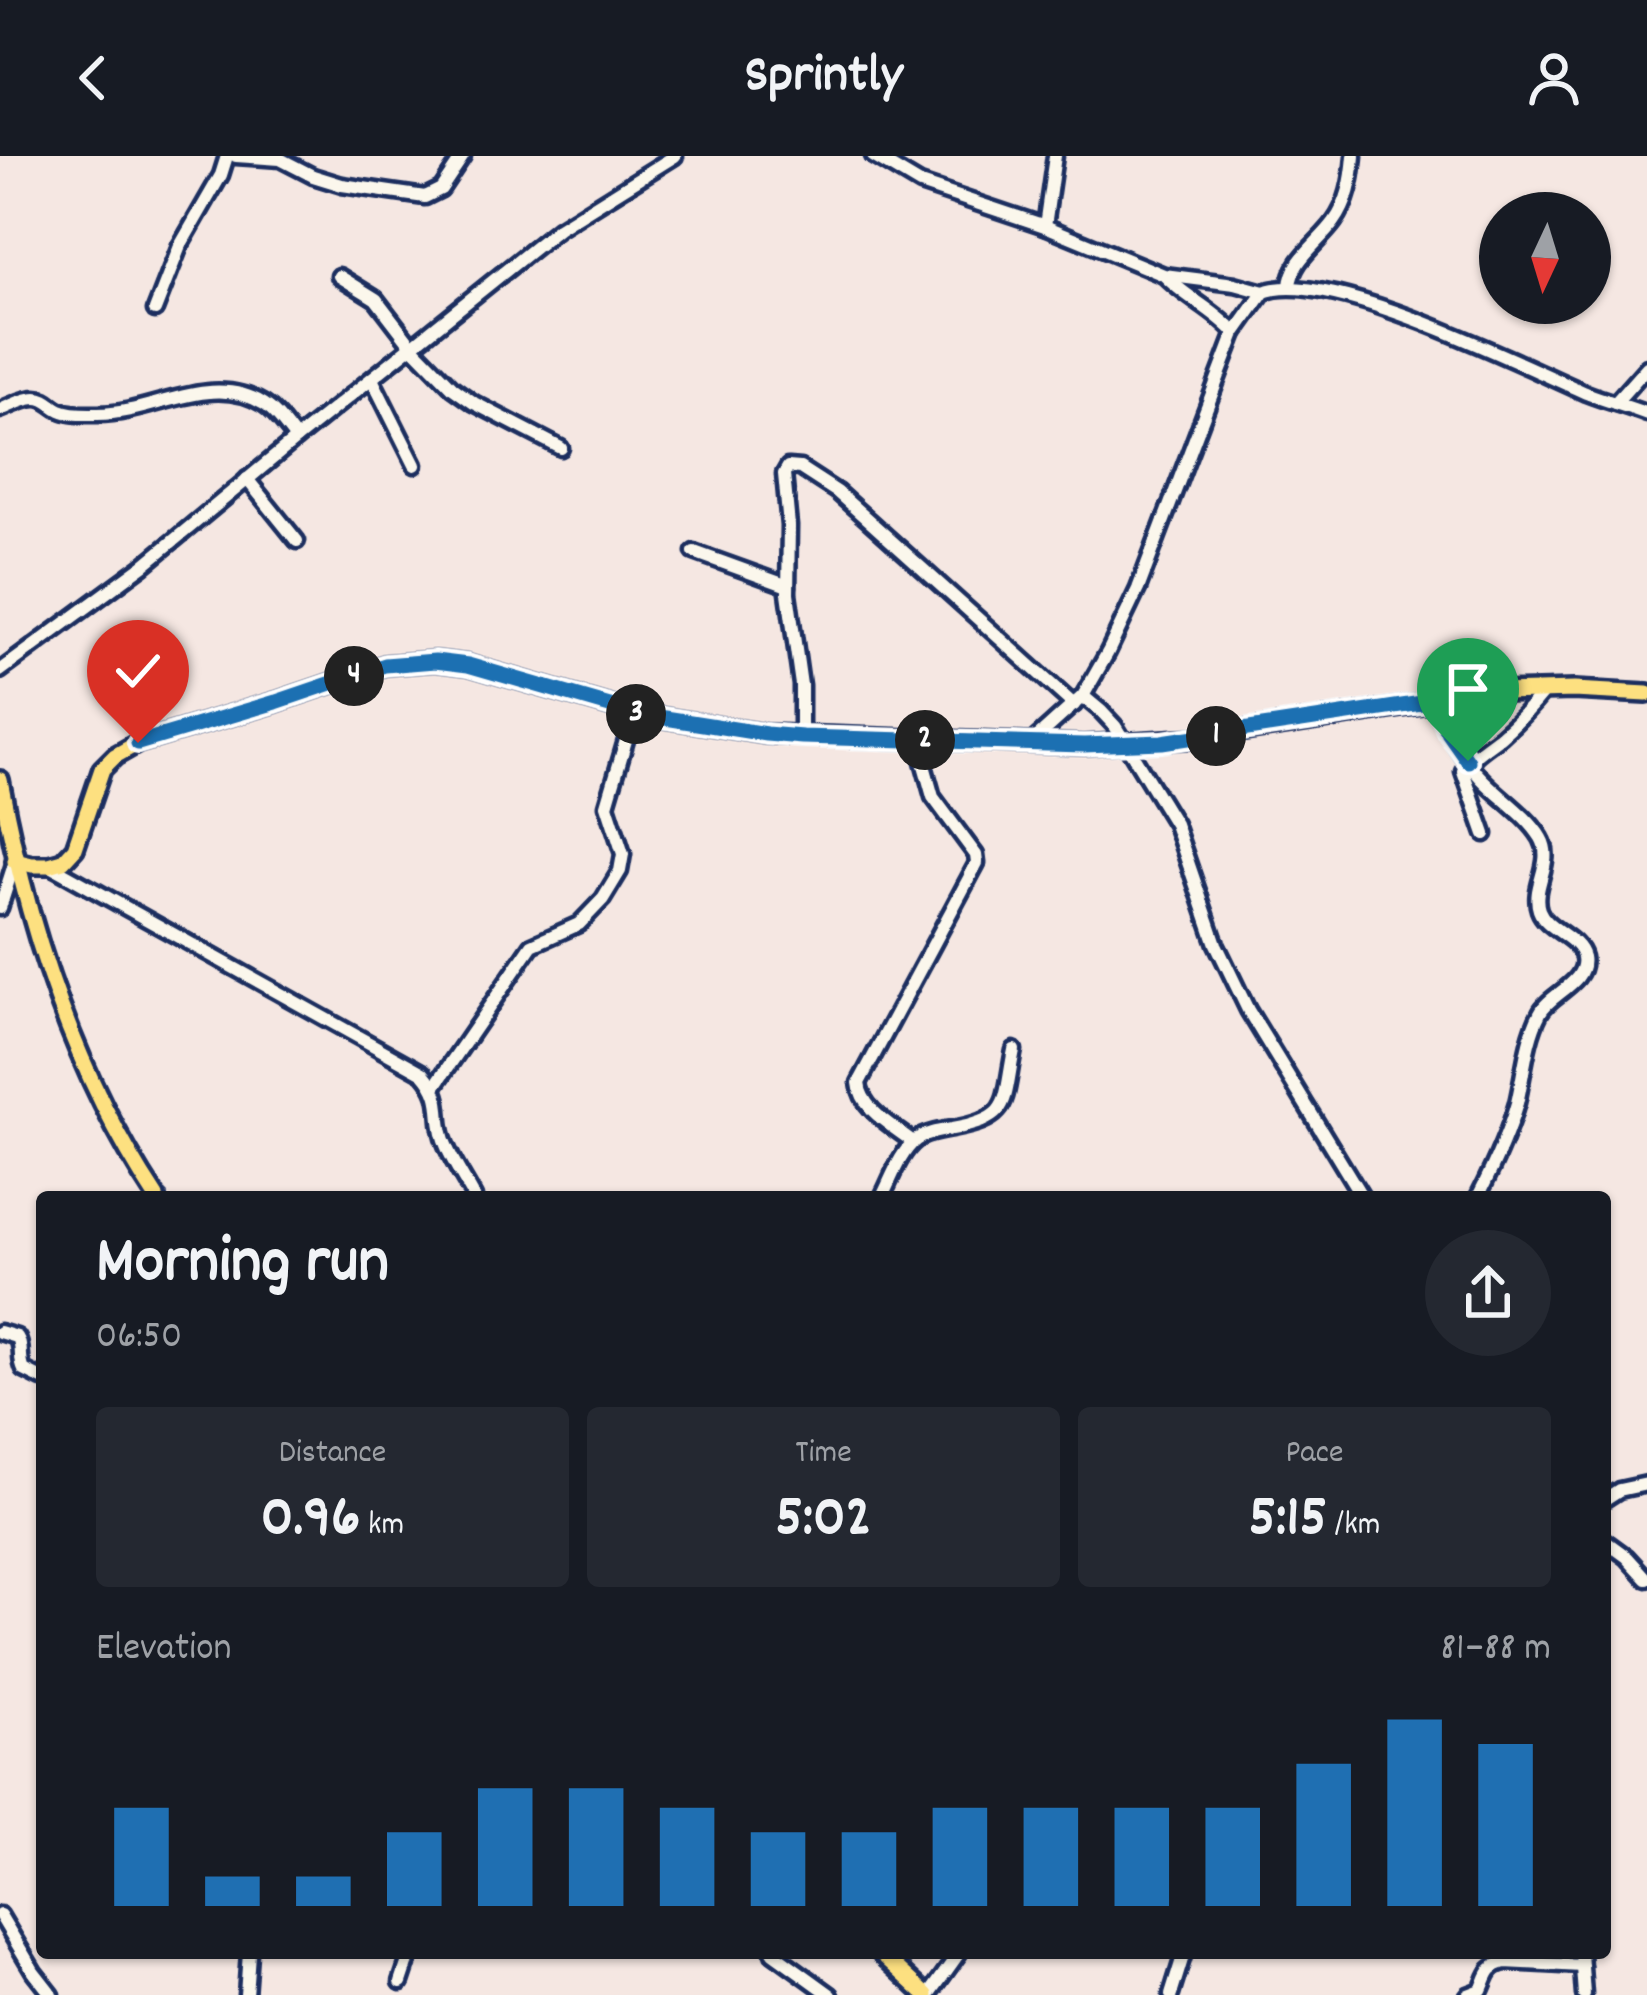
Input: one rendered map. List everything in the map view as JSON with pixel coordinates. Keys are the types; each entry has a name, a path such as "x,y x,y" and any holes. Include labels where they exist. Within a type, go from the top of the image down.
{"main road":[{"path":"15,861 32,866 63,861 75,848 102,769 115,755 138,743 385,665 435,661 468,665 634,713 766,734 1031,743 1125,744 1199,738 1501,692 1647,694"},
{"path":"0,780 15,861 56,994 105,1110 152,1191"},
{"path":"887,1959 921,1993"}],"street":[{"path":"155,310 180,246 232,156 280,159 341,184 425,197 441,189 463,156"},
{"path":"873,156 920,184 1045,226 1164,275 1264,292 1290,286 1342,297 1427,322 1647,415"},
{"path":"1045,226 1055,156"},
{"path":"1290,286 1292,272 1345,204 1354,156"},
{"path":"0,671 144,565 558,229 669,158"},
{"path":"1164,275 1235,333"},
{"path":"339,276 376,299 453,388 560,448"},
{"path":"1031,743 1079,700 1108,652 1138,589 1235,333 1264,292"},
{"path":"1615,403 1647,367"},
{"path":"372,379 415,465"},
{"path":"0,410 38,398 59,410 107,414 207,390 228,392 263,404 296,439"},
{"path":"802,737 801,685 788,586 790,526 784,474 788,467 800,468 837,492 1079,700 1101,711 1175,824 1216,944 1248,1010 1358,1191"},
{"path":"247,479 297,541"},
{"path":"694,552 788,586"},
{"path":"1485,834 1463,771 1468,761 1503,734 1544,691"},
{"path":"1435,701 1447,731 1478,775 1544,843 1539,909 1544,920 1577,947 1583,958 1574,982 1541,1010 1508,1131 1481,1191"},
{"path":"435,1086 532,945 579,924 603,899 620,871 623,854 608,805 634,713"},
{"path":"913,1142 872,1109 859,1091 859,1082 977,863 976,855 933,797 917,740"},
{"path":"0,908 15,861"},
{"path":"49,865 423,1072 435,1086 446,1146 471,1191"},
{"path":"884,1191 920,1136 990,1120 1003,1104 1014,1050"},
{"path":"0,1332 17,1337 24,1370 36,1376"},
{"path":"1611,1495 1647,1484"},
{"path":"1611,1545 1647,1579"},
{"path":"0,1915 52,1995"},
{"path":"246,1995 249,1959"},
{"path":"401,1982 407,1959"},
{"path":"781,1959 831,1995"},
{"path":"921,1993 953,1959"},
{"path":"1171,1995 1182,1959"},
{"path":"1468,1995 1481,1990 1493,1965 1581,1960 1585,1995"}],"route":[{"path":"138,743 385,665 435,661 468,665 634,713 802,737 1084,745 1162,742 1435,701 1447,731 1468,761"}]}
